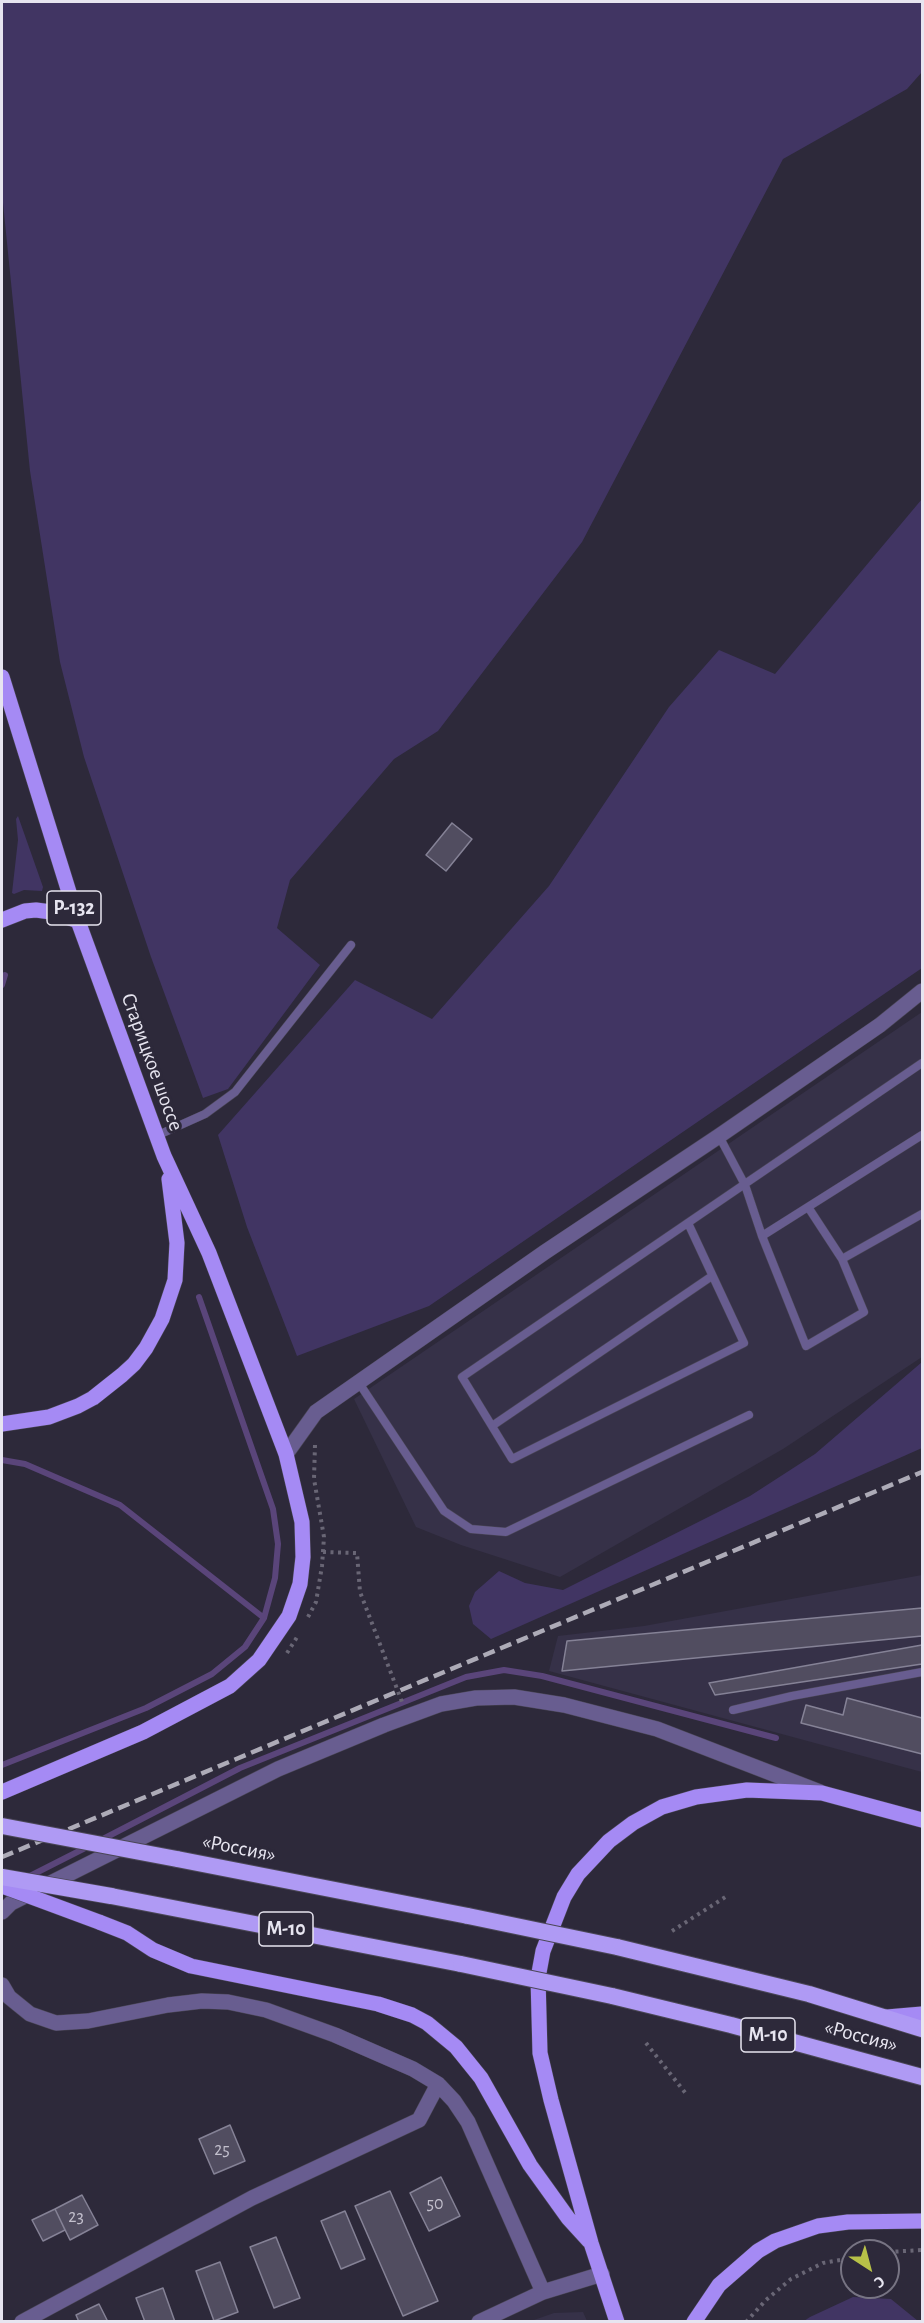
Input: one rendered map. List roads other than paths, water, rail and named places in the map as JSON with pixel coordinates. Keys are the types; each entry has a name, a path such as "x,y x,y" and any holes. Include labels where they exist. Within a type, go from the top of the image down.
{"highway":[{"name":"«Россия»","path":"2,1826 617,1947 809,1994 922,2029"},
{"name":"«Россия»","path":"2,1877 461,1964 612,1996 922,2077"}],"main road":[{"name":"Старицкое шоссе","path":"2,677 78,921 156,1136 209,1253 286,1454 302,1522 303,1572 289,1616 259,1660 230,1686 143,1732 2,1792"},
{"path":"2,920 25,911 36,910 51,912 78,921"},
{"path":"2,1424 49,1417 93,1398 134,1364 154,1336 175,1280 177,1261 175,1215 164,1156"},
{"path":"617,2322 591,2243 540,2053 538,1978 543,1951 564,1897 578,1874 609,1841 633,1823 662,1807 696,1797 747,1790 822,1793 922,1820"},
{"path":"2,1886 99,1922 127,1934 153,1950 191,1966 378,2004 412,2015 440,2032 481,2078 530,2165 568,2218 591,2243"},
{"path":"885,2017 922,2014"},
{"path":"694,2322 719,2285 758,2251 775,2241 818,2226 922,2221"}],"street":[{"path":"286,1454 316,1412 545,1252 720,1136 880,1025 922,991"},
{"path":"2,1912 12,1903 278,1769 441,1704 476,1698 514,1697 554,1703 657,1729 822,1793"},
{"path":"2,1985 9,1997 30,2014 56,2023 88,2021 145,2008 202,2001 228,2002 266,2010 413,2069 438,2084 454,2101 468,2122 543,2292"},
{"path":"22,2322 252,2198 419,2120 438,2084"},
{"path":"480,2322 543,2292 602,2274"}],"lane":[{"path":"156,1136 205,1114 235,1092 351,945"},
{"path":"688,1223 744,1342 512,1459 462,1377 922,1063"},
{"path":"762,1236 922,1135"},
{"path":"720,1136 745,1185 762,1236 806,1346 864,1312 842,1259 808,1207"},
{"path":"842,1259 922,1214"},
{"path":"492,1426 712,1276"},
{"path":"359,1383 444,1511 471,1529 506,1532 749,1415"},
{"path":"733,1710 792,1696 922,1672"}],"waterway":[{"path":"2,985 5,975"},
{"path":"2,1765 146,1708 212,1674 245,1647 264,1618 275,1578 278,1544 273,1509 199,1297"},
{"path":"2,1460 25,1464 120,1505 264,1618"},
{"path":"101,1840 240,1768 466,1677 504,1670 542,1676 776,1738"},
{"path":"26,1878 89,1846"}],"railway":[{"path":"2,1857 922,1472"}]}
